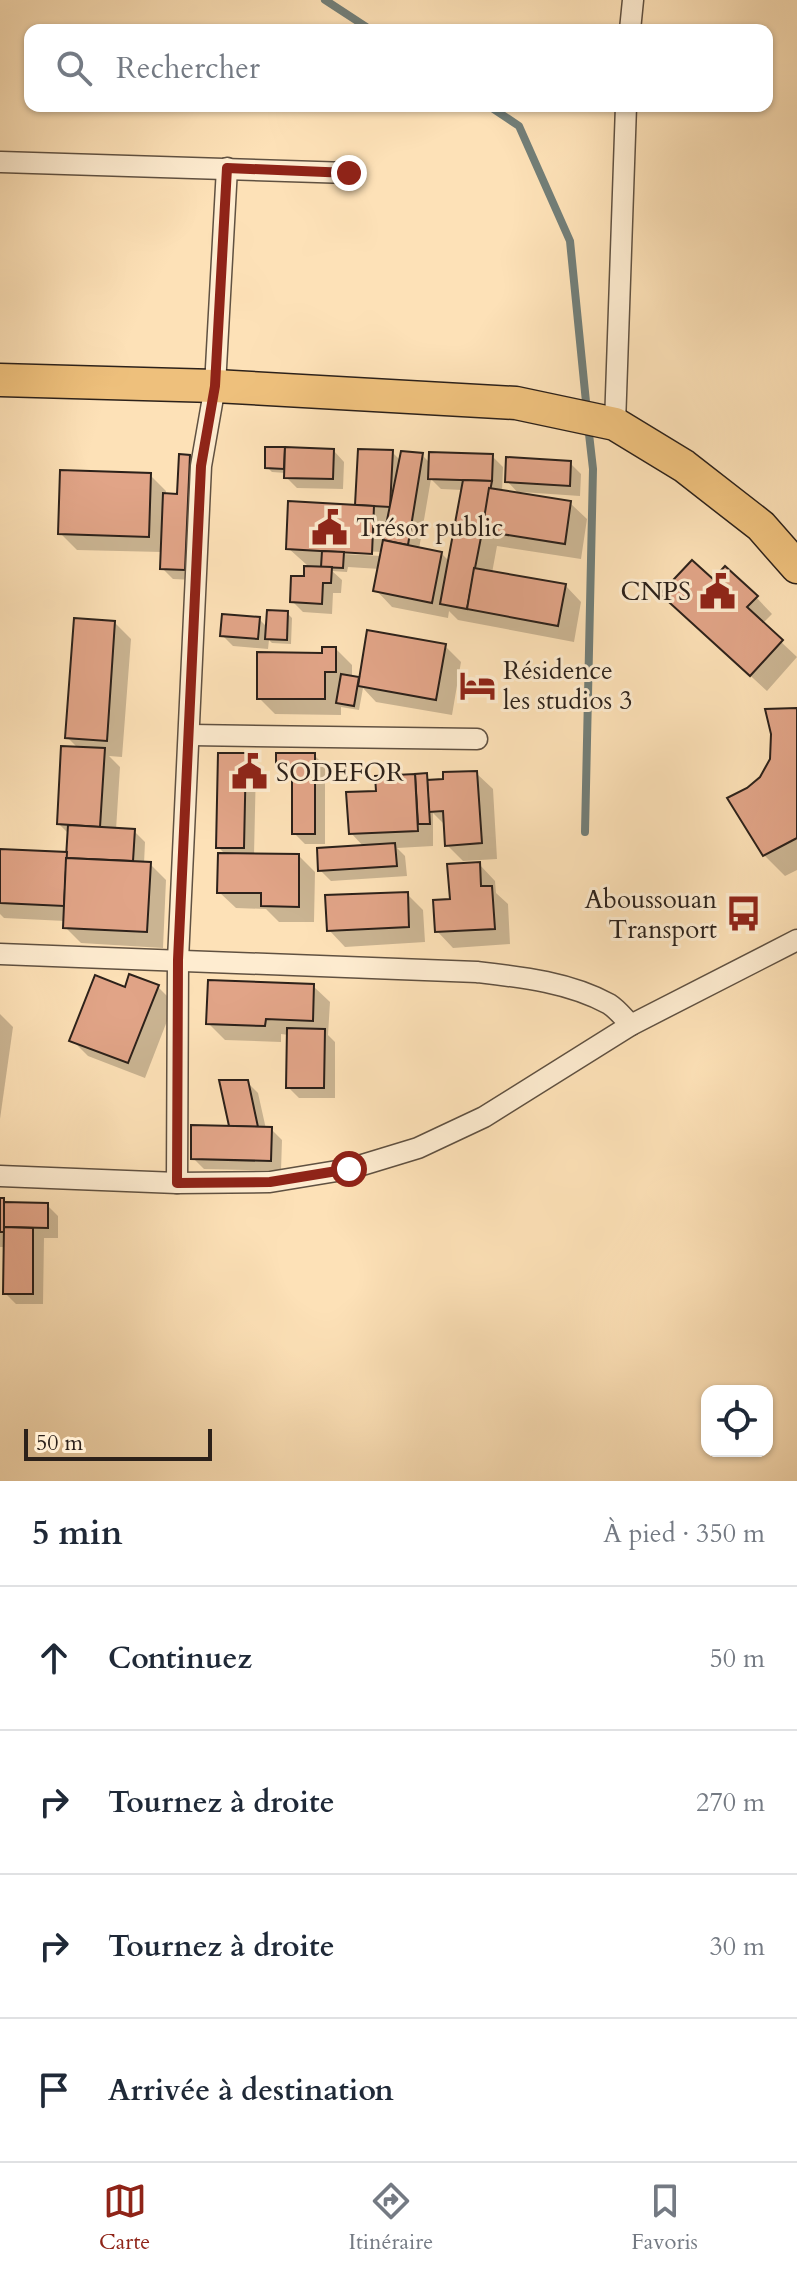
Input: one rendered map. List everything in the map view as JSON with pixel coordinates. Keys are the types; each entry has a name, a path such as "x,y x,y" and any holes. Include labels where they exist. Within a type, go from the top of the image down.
{"main road":[{"path":"0,380 215,386 516,403 615,424 684,466 761,526 797,567"}],"street":[{"path":"631,24 633,0"},
{"path":"615,424 626,112"},
{"path":"1,162 349,173"},
{"path":"177,1183 178,960 191,735 201,466 215,386 227,168"},
{"path":"191,735 477,739"},
{"path":"0,1176 177,1183 270,1182 349,1169 418,1148 484,1117 631,1025 797,940"},
{"path":"0,954 477,972 527,978 581,992 612,1005 631,1025"}],"building":[{"path":"265,447 285,447 284,469 265,468"},
{"path":"285,447 334,449 333,479 284,478"},
{"path":"358,449 393,450 390,507 355,505"},
{"path":"401,451 423,453 408,545 383,540"},
{"path":"429,452 493,454 492,481 428,479"},
{"path":"179,454 190,455 185,570 160,569 163,493 177,494"},
{"path":"506,457 571,461 570,486 505,482"},
{"path":"60,470 151,473 149,537 58,534"},
{"path":"463,480 492,481 467,609 440,604"},
{"path":"489,488 571,501 565,544 482,531"},
{"name":"Trésor public","path":"288,501 374,506 372,554 286,549"},
{"path":"383,540 442,552 432,603 373,591"},
{"path":"322,551 344,552 343,568 321,567"},
{"path":"692,560 713,579 725,566 758,596 747,607 783,640 750,676 660,594"},
{"path":"304,566 332,567 331,583 323,583 322,604 290,602 291,576 304,576"},
{"path":"474,568 566,584 558,626 467,609"},
{"path":"267,610 288,611 287,640 265,639"},
{"path":"222,614 260,617 258,639 220,636"},
{"path":"74,618 115,621 107,741 65,738"},
{"path":"367,630 446,644 436,700 358,686"},
{"path":"322,647 336,647 336,672 325,672 325,699 257,699 257,652 322,653"},
{"path":"341,674 359,677 354,706 336,703"},
{"path":"797,708 797,838 763,856 727,798 760,777 770,759 771,734 765,709"},
{"path":"61,746 105,748 100,827 57,824"},
{"path":"218,753 246,753 244,848 216,848"},
{"path":"276,753 315,753 315,834 292,834 292,767 276,767"},
{"path":"477,771 482,843 445,846 443,811 429,812 427,780 443,779 443,772"},
{"path":"427,773 430,824 418,824 415,774"},
{"path":"415,774 418,831 349,834 346,792 376,791 375,776"},
{"path":"68,825 135,829 133,861 66,858"},
{"path":"395,843 397,866 318,871 317,848"},
{"path":"0,849 67,852 64,906 0,903"},
{"path":"218,853 299,854 299,907 261,906 261,893 217,893"},
{"path":"66,858 151,862 147,932 63,928"},
{"path":"480,862 481,886 492,886 495,929 435,932 433,900 450,899 447,864"},
{"path":"408,892 409,927 327,931 325,895"},
{"path":"129,974 159,985 128,1063 69,1041 95,975 125,987"},
{"path":"208,980 314,984 313,1021 266,1019 265,1026 206,1024"},
{"path":"287,1028 325,1029 324,1088 286,1088"},
{"path":"219,1080 248,1080 258,1127 229,1126"},
{"path":"191,1125 272,1127 271,1161 191,1159"},
{"path":"0,1198 4,1198 4,1232 0,1232"},
{"path":"4,1202 48,1203 48,1228 4,1227"},
{"path":"4,1227 33,1228 33,1294 3,1294"}],"waterway":[{"path":"325,0 362,24"},
{"path":"498,112 519,126 570,241 587,412"},
{"path":"585,832 593,469 588,425"}],"place":[{"name":"Trésor public","path":"330,527"},
{"name":"CNPS","path":"717,591"},
{"name":"Résidence les studios 3","path":"477,685"},
{"name":"SODEFOR","path":"250,772"},
{"name":"Aboussouan Transport","path":"743,914"}],"route":[{"path":"349,173 227,168 215,386 201,466 191,735 178,960 177,1183 270,1182 349,1169"}]}
